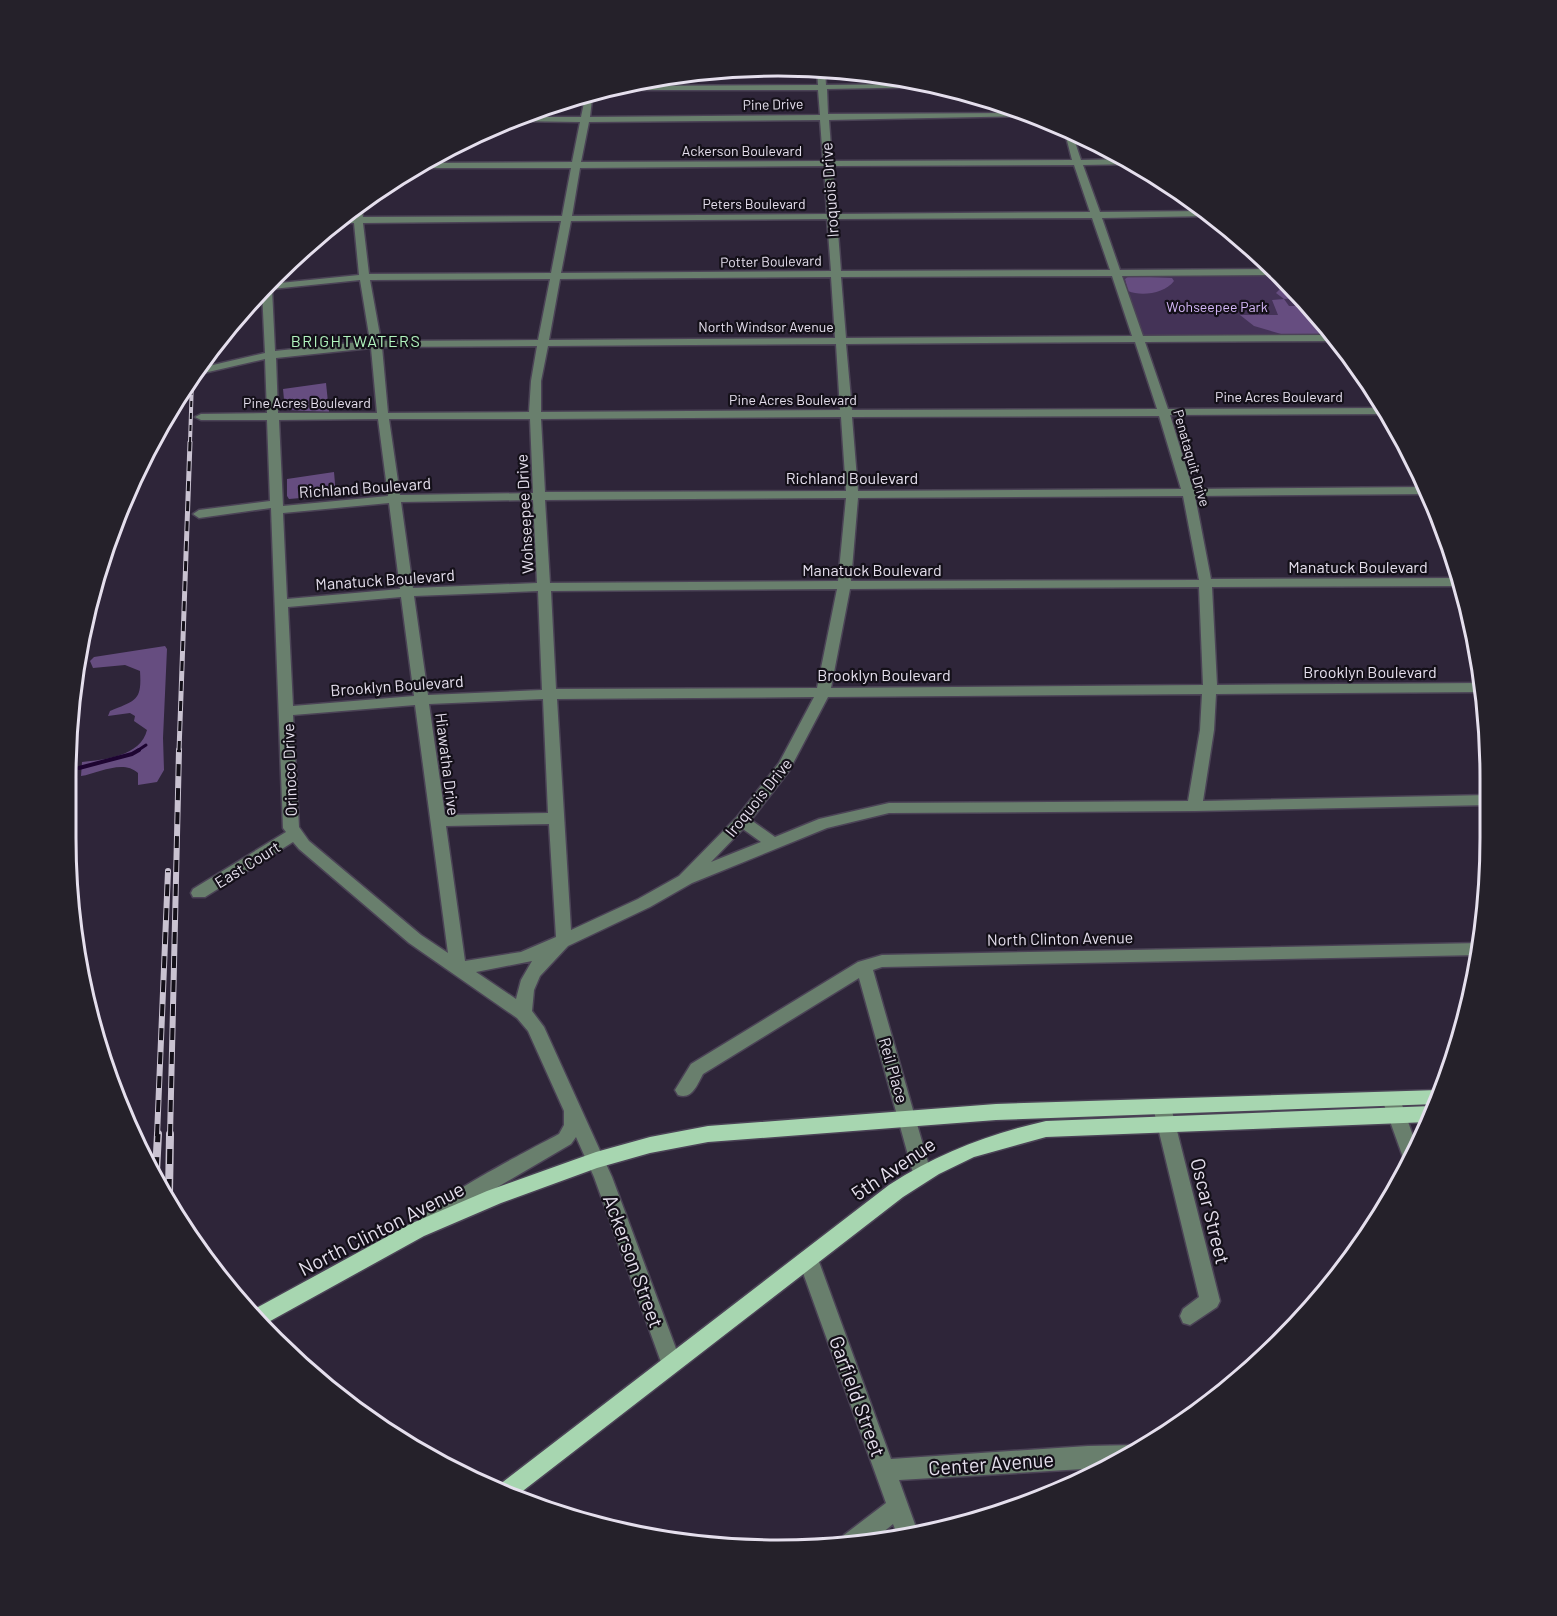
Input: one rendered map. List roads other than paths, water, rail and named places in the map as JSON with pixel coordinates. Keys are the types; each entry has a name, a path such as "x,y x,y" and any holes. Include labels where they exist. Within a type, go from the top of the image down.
{"main road":[{"name":"5th Avenue","path":"511,1486 671,1362 922,1173 962,1152 1015,1136 1046,1130 1164,1116 1394,1107 1430,1099"},
{"name":"5th Avenue","path":"1394,1107 1424,1113"},
{"name":"5th Avenue","path":"596,1160 650,1145 708,1134 996,1112 1069,1110 1164,1116"},
{"name":"North Clinton Avenue","path":"264,1314 419,1229 494,1197 596,1160"}],"street":[{"name":"Iroquois Drive","path":"458,969 522,958 644,903 685,880 742,821 795,750 823,692 844,586 852,494 821,78"},
{"path":"651,89 896,87"},
{"name":"Wohseepee Drive","path":"564,940 535,415 536,381 588,103"},
{"name":"Pine Drive","path":"538,120 1007,115"},
{"name":"Penataquit Drive","path":"1070,141 1164,412 1188,492 1205,584 1210,659 1207,740 1195,806"},
{"name":"Ackerson Boulevard","path":"437,166 1113,162"},
{"name":"Peters Boulevard","path":"364,212 567,217 1195,214"},
{"name":"Hiawatha Drive","path":"358,217 364,277 376,344 383,417 458,969"},
{"name":"Potter Boulevard","path":"279,285 364,277 1264,272"},
{"name":"Orinoco Drive","path":"268,298 291,828 304,845 414,939 523,1013 535,1027 596,1160"},
{"name":"North Windsor Avenue","path":"209,369 270,354 376,344 1324,338"},
{"name":"Pine Acres Boulevard","path":"201,417 1376,411"},
{"name":"Richland Boulevard","path":"199,514 394,499 540,495 1418,491"},
{"name":"Manatuck Boulevard","path":"282,603 408,592 545,587 1452,582"},
{"name":"Brooklyn Boulevard","path":"286,711 423,700 549,694 1474,688"},
{"path":"685,880 772,842 824,823 889,808 1195,806 1480,800"},
{"path":"438,821 556,818"},
{"path":"742,821 772,842"},
{"name":"East Court","path":"199,893 294,834"},
{"name":"Iroquois Drive","path":"523,1013 524,994 530,976 538,964 564,940"},
{"name":"North Clinton Avenue","path":"684,1090 697,1069 864,967 882,961 1471,949"},
{"name":"Reil Place","path":"864,967 922,1173"},
{"path":"1394,1107 1408,1147"},
{"path":"419,1229 448,1206 566,1139 573,1126 574,1109"},
{"name":"Oscar Street","path":"1164,1116 1210,1301 1190,1316"},
{"name":"Ackerson Street","path":"596,1160 626,1235 671,1362"},
{"name":"Garfield Street","path":"808,1259 905,1528"},
{"name":"Center Avenue","path":"885,1470 1091,1464"},
{"path":"864,1534 898,1508"}],"waterway":[{"path":"137,751 146,745"},
{"path":"79,768 132,754 139,750"}],"railway":[{"path":"190,443 192,394"},
{"path":"179,751 190,442"},
{"path":"170,1136 179,750"},
{"path":"157,1136 168,871"},
{"path":"157,1162 158,1134"},
{"path":"169,1185 170,1134"}],"district":[{"name":"BRIGHTWATERS","path":"356,340"}],"park label":[{"name":"Wohseepee Park","path":"1217,306"}]}
